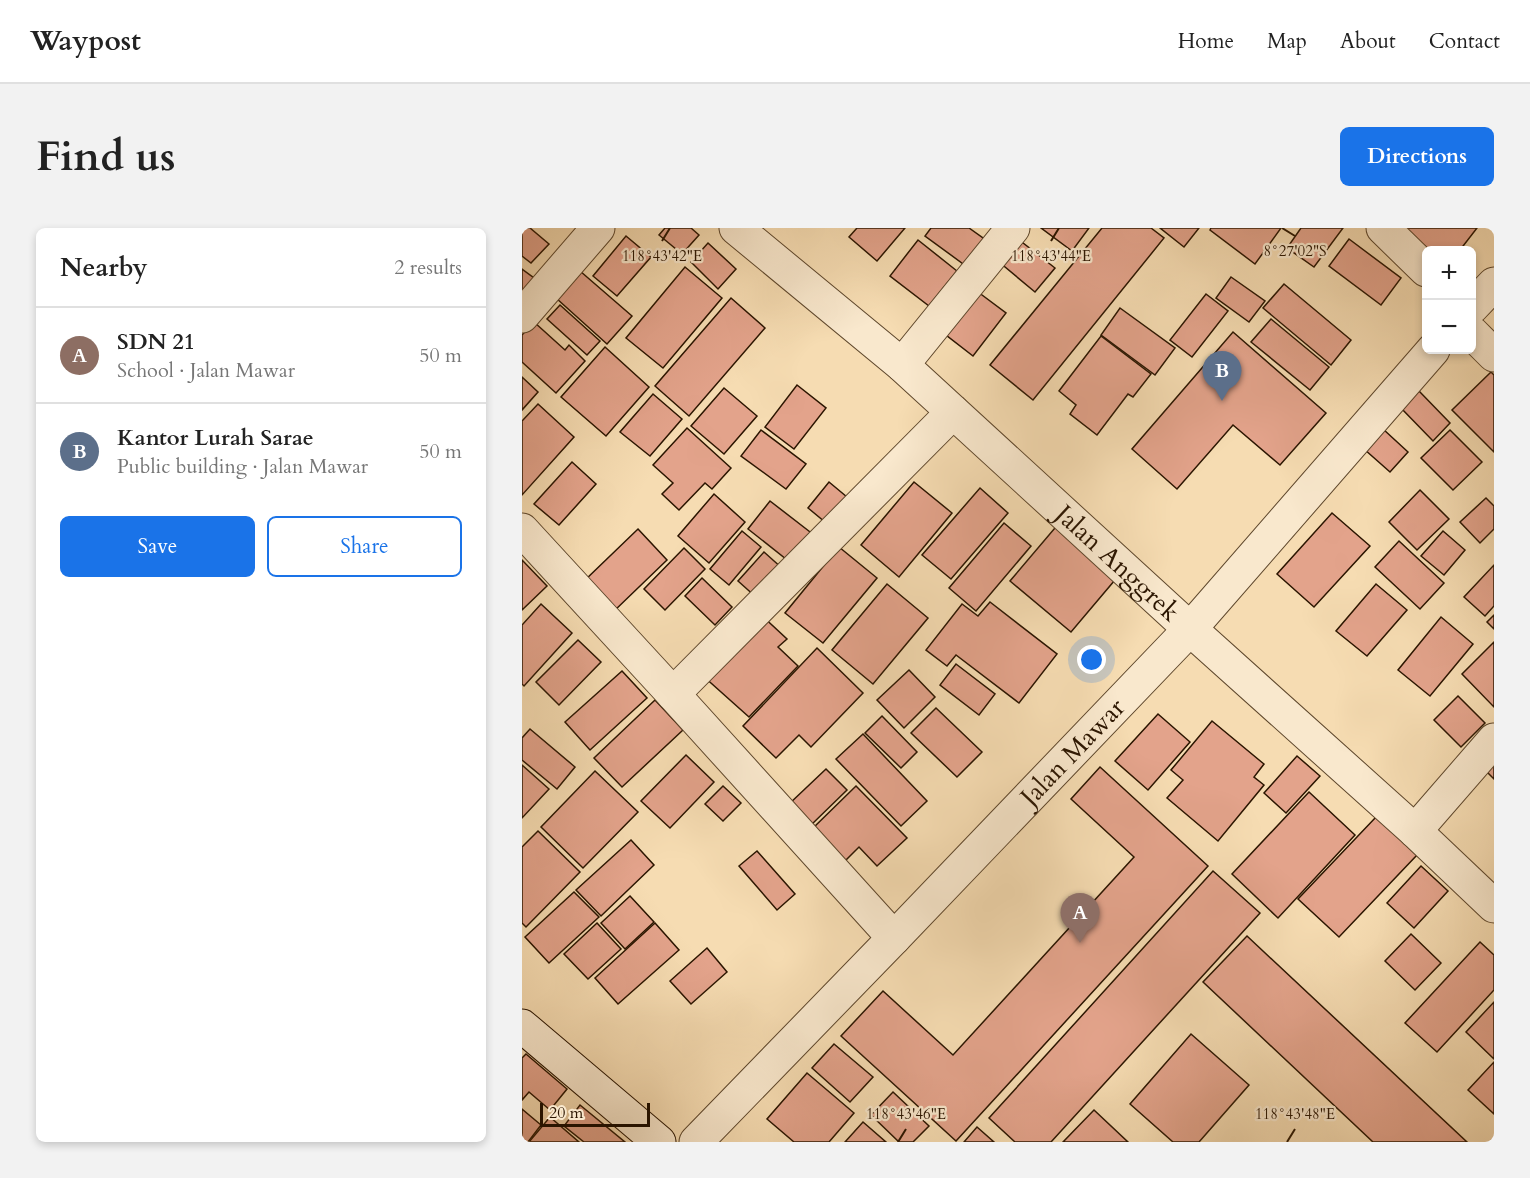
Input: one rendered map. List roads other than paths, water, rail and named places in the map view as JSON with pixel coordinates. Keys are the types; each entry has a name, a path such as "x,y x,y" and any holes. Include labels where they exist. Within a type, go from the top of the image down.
{"street":[{"path":"522,316 598,228"},
{"name":"Jalan Anggrek","path":"736,228 902,365 1415,831 1494,906"},
{"path":"902,365 1013,228"},
{"path":"1383,228 1422,266"},
{"path":"1476,303 1494,284"},
{"path":"1476,337 1494,355"},
{"name":"Jalan Mawar","path":"696,1142 1190,629 1430,354"},
{"path":"673,694 953,412"},
{"path":"522,530 894,938"},
{"path":"1415,831 1494,740"},
{"path":"522,1026 659,1142"}],"place":[{"name":"Kantor Lurah Sarae","path":"1222,401"},
{"name":"SDN 21","path":"1080,943"}]}
